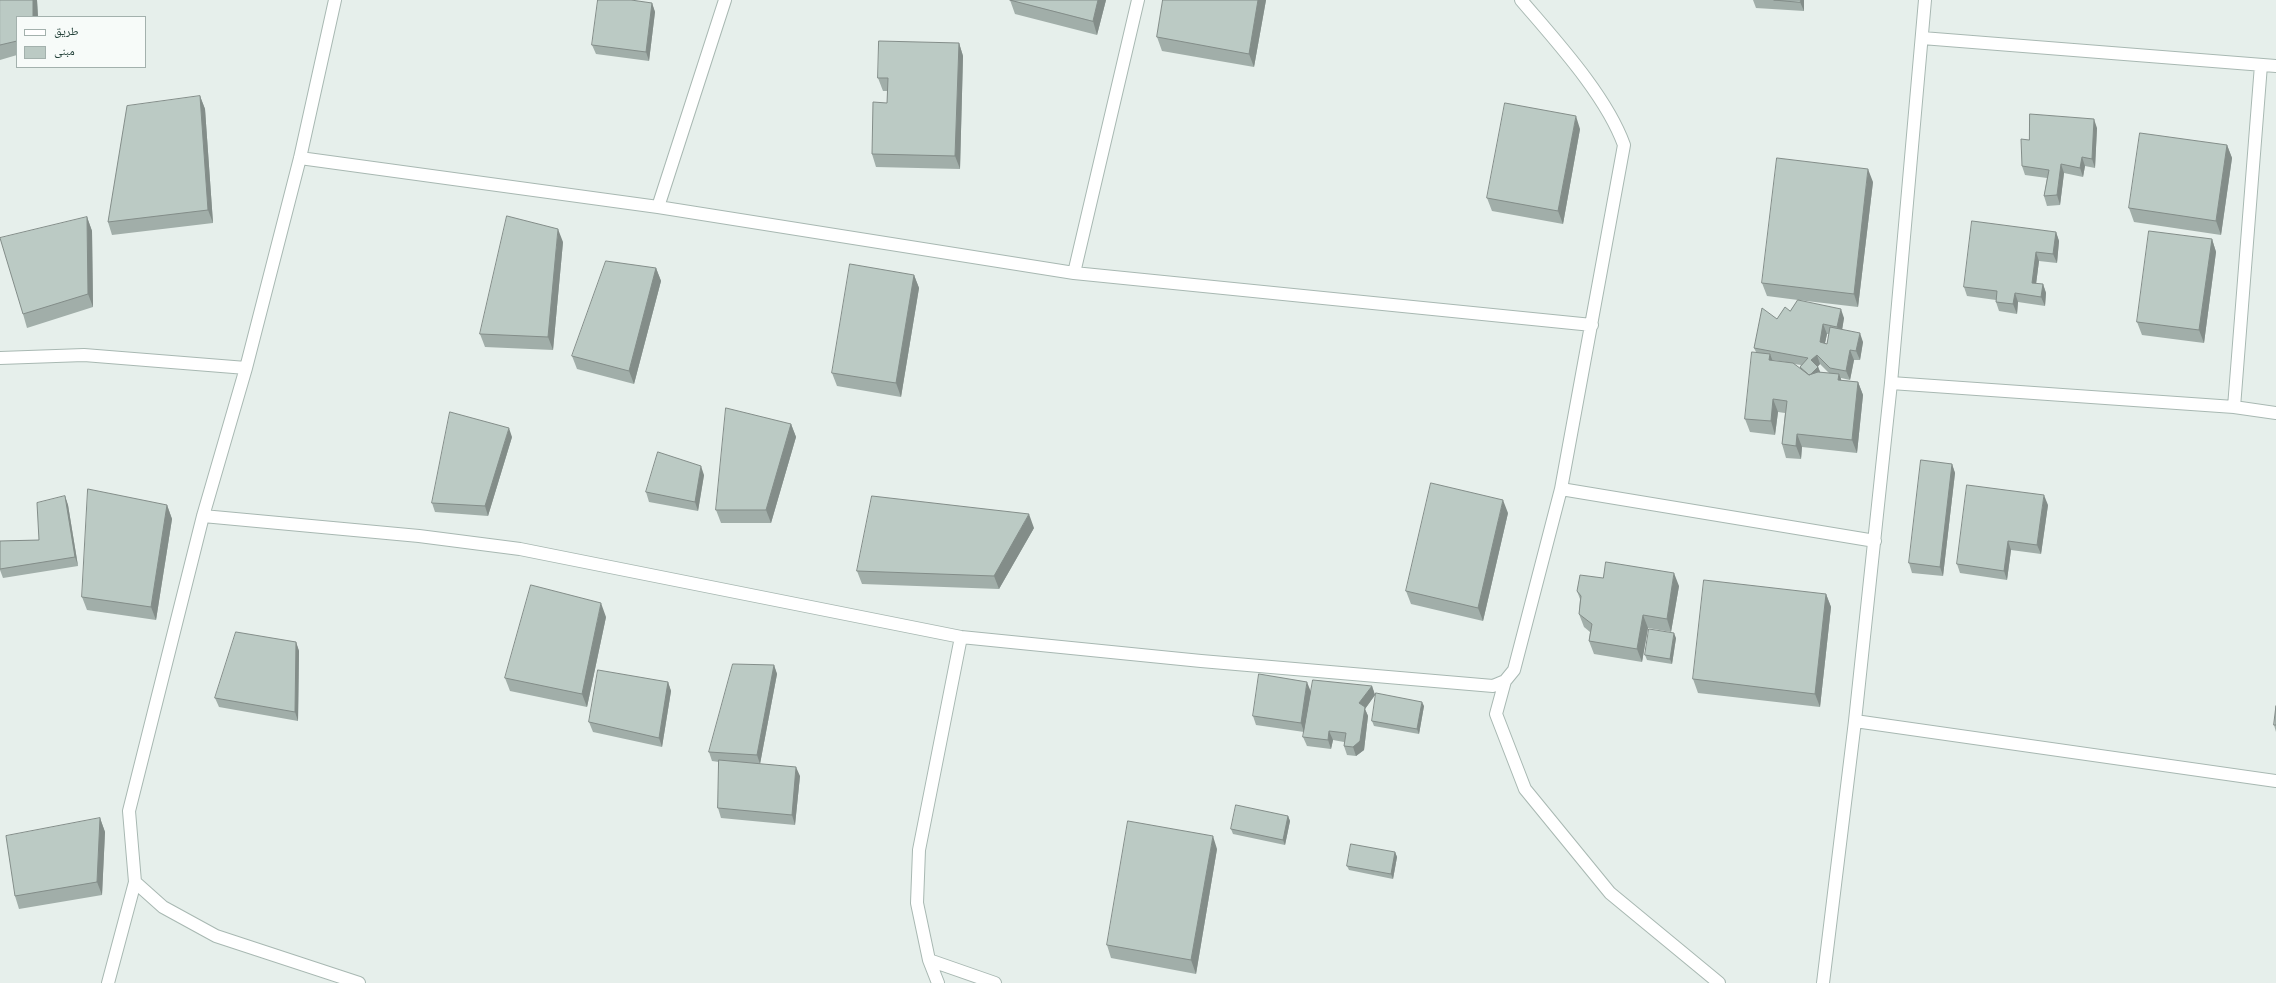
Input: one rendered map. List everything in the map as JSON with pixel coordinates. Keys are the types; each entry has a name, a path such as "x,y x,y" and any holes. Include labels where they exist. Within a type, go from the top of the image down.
{"street":[{"path":"108,983 135,882 129,811 203,516 246,368 300,158 335,0"},
{"path":"658,207 724,0"},
{"path":"1074,273 1138,0"},
{"path":"1521,0 1604,104 1619,130 1624,145 1561,488 1514,670 1505,681 1496,714 1525,789 1610,893 1718,983"},
{"path":"1823,983 1855,721 1892,383 1925,0"},
{"path":"1922,38 2276,66"},
{"path":"2234,406 2261,65"},
{"path":"300,158 658,207 1074,273 1592,325"},
{"path":"0,358 84,356 246,368"},
{"path":"1892,383 2234,406 2276,413"},
{"path":"1561,488 1875,541"},
{"path":"203,516 418,536 520,549 960,637 1194,660 1494,686 1505,681"},
{"path":"938,983 929,960 918,903 919,850 960,637"},
{"path":"1855,721 2276,781"},
{"path":"135,882 163,907 216,936 359,983"},
{"path":"929,960 995,983"}],"building":[{"path":"0,0 33,0 33,16 16,16 16,41 0,45"},
{"path":"598,0 631,0 652,3 646,52 592,45"},
{"path":"1010,0 1098,0 1093,21"},
{"path":"1163,0 1258,0 1249,54 1157,37"},
{"path":"1774,0 1801,0 1800,2"},
{"path":"879,41 959,43 955,156 872,154 873,102 887,103 888,78 878,78"},
{"path":"200,96 208,210 108,222 127,106"},
{"path":"1505,103 1576,116 1558,211 1487,198"},
{"path":"2030,114 2094,119 2092,159 2082,157 2080,168 2061,164 2057,195 2044,196 2049,170 2022,166 2021,139 2029,140"},
{"path":"2140,133 2227,145 2216,221 2129,208"},
{"path":"1777,158 1868,169 1854,294 1762,283"},
{"path":"507,216 558,229 548,337 480,334"},
{"path":"87,217 88,294 23,314 0,238"},
{"path":"1972,221 2056,232 2053,254 2036,252 2032,283 2043,284 2041,297 2015,293 2013,304 1996,302 1997,291 1964,287"},
{"path":"2149,231 2212,239 2199,330 2137,322"},
{"path":"606,261 656,268 629,371 572,356"},
{"path":"850,264 914,275 896,383 832,373"},
{"path":"1798,300 1841,309 1837,327 1823,324 1820,342 1827,344 1830,327 1860,333 1856,351 1850,350 1846,371 1830,368 1817,355 1811,360 1818,367 1809,375 1800,367 1808,358 1754,348 1762,308 1777,319 1785,307 1790,311"},
{"path":"1752,352 1770,354 1769,360 1793,363 1809,375 1818,372 1839,374 1838,380 1858,382 1852,440 1797,434 1796,446 1782,444 1787,401 1773,399 1771,421 1745,419"},
{"path":"726,408 791,424 766,510 716,510"},
{"path":"450,412 509,428 485,506 432,503"},
{"path":"658,452 701,466 695,502 646,492"},
{"path":"1921,460 1952,464 1940,567 1909,563"},
{"path":"1431,483 1503,500 1478,608 1406,591"},
{"path":"1967,485 2044,495 2037,545 2008,541 2004,571 1957,564"},
{"path":"88,489 167,505 151,607 82,597"},
{"path":"65,496 75,557 0,569 0,541 39,540 37,503"},
{"path":"872,496 1029,514 994,576 857,571"},
{"path":"1606,562 1674,573 1667,619 1643,615 1637,649 1589,641 1592,624 1579,614 1581,596 1577,591 1580,575 1603,578"},
{"path":"1704,580 1826,594 1815,694 1693,679"},
{"path":"531,585 601,603 582,694 505,678"},
{"path":"1649,629 1674,633 1670,659 1645,655"},
{"path":"236,632 296,642 295,712 215,698"},
{"path":"733,664 774,665 757,755 709,752"},
{"path":"598,670 668,682 659,738 589,722"},
{"path":"1259,674 1307,682 1301,723 1253,716"},
{"path":"1313,680 1372,686 1359,703 1365,707 1360,741 1353,747 1344,746 1346,733 1329,731 1328,740 1303,737"},
{"path":"1376,693 1422,702 1417,729 1372,721"},
{"path":"2276,706 2276,725 2274,725"},
{"path":"719,760 796,767 792,815 718,808"},
{"path":"1236,805 1288,816 1283,840 1231,829"},
{"path":"100,818 97,882 15,896 6,836"},
{"path":"1128,821 1213,836 1191,960 1107,945"},
{"path":"1351,844 1395,852 1391,874 1347,866"}]}
